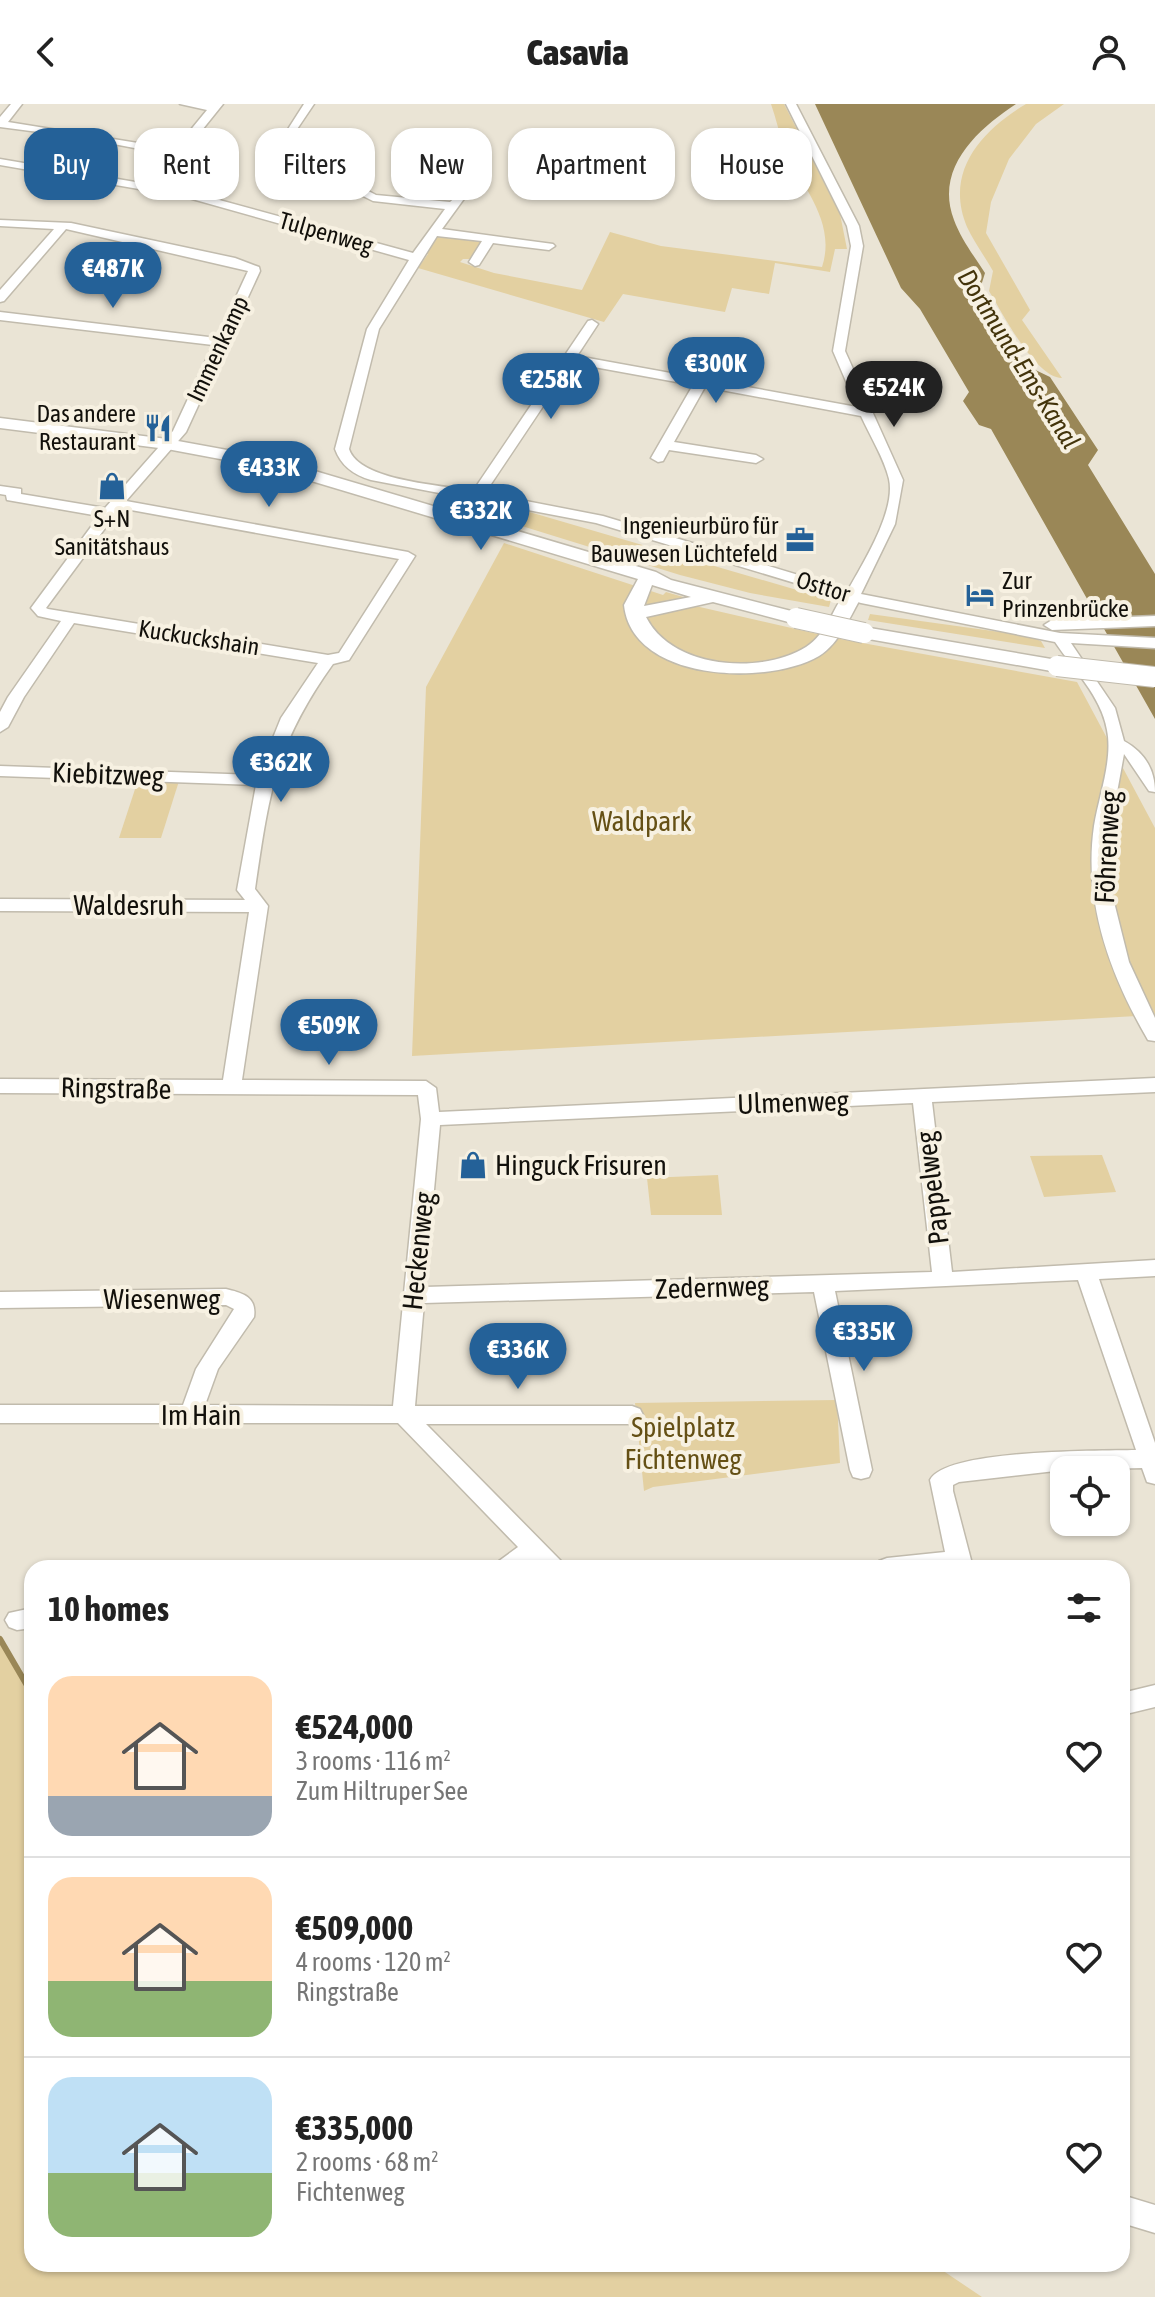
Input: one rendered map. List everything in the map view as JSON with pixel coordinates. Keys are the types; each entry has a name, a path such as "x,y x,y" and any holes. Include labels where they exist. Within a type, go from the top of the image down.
{"main road":[{"name":"Osttor","path":"0,423 167,444 271,463 444,515 654,584 864,633 1057,666 1155,677"},
{"path":"654,584 633,600 633,610 642,617 649,639 668,652 705,665 747,669 779,665 814,651 828,638 852,596"},
{"path":"642,617 716,599"}],"street":[{"path":"0,124 17,104"},
{"path":"185,104 216,106"},
{"path":"293,128 309,104"},
{"path":"791,104 855,234 856,252 839,351 893,471 897,495 891,515 852,596"},
{"path":"198,128 216,106"},
{"path":"0,124 134,145"},
{"name":"Tulpenweg","path":"0,162 134,184"},
{"path":"375,198 457,201 416,258"},
{"name":"Tulpenweg","path":"209,200 416,258"},
{"path":"0,223 63,226"},
{"path":"0,298 63,226"},
{"name":"Immenkamp","path":"63,226 253,267 254,271 179,432 167,444"},
{"path":"436,232 549,246"},
{"path":"475,262 489,239"},
{"name":"Osttor","path":"416,258 373,329 342,449 345,458 358,470 371,476 622,526 852,596 914,611 1056,631 1092,641 1155,643"},
{"path":"0,316 221,342"},
{"path":"477,495 592,324"},
{"path":"571,359 866,413"},
{"path":"701,383 661,452 756,459"},
{"path":"0,727 16,697 70,618 43,613 38,608 112,508 167,444"},
{"path":"0,490 16,492 12,497 112,508 344,542 408,556 344,657 328,660 300,700 279,739 265,780 246,890 259,906 231,1089"},
{"name":"Kuckuckshain","path":"70,618 328,660"},
{"name":"Osttor","path":"1056,631 1088,624 1155,621"},
{"path":"1056,631 1105,705 1114,727 1116,743 1132,752 1155,787"},
{"name":"Föhrenweg","path":"1116,743 1101,834 1104,916 1122,972 1155,1035"},
{"name":"Kiebitzweg","path":"0,771 265,780"},
{"name":"Waldesruh","path":"0,905 259,906"},
{"name":"Ulmenweg","path":"431,1119 1155,1085"},
{"name":"Ringstraße","path":"0,1086 426,1088"},
{"name":"Heckenweg","path":"403,1414 431,1119 426,1088"},
{"name":"Pappelweg","path":"922,1097 943,1280"},
{"name":"Zedernweg","path":"413,1295 823,1285 1155,1268"},
{"path":"959,1560 942,1491 941,1480 947,1475 976,1468 1152,1467 1086,1272"},
{"path":"823,1285 861,1470"},
{"name":"Wiesenweg","path":"0,1300 226,1297 239,1300 245,1307 243,1317 202,1376 194,1393 192,1415"},
{"name":"Im Hain","path":"0,1414 632,1415"},
{"path":"403,1414 545,1560"},
{"path":"518,1560 534,1549"},
{"path":"1130,1702 1155,1696"},
{"path":"1130,2211 1155,2219"}],"green space":[{"path":"771,104 784,104 796,128 778,128"},
{"path":"1026,104 1064,104 1036,124 1009,159 991,202 986,233 1030,310 1022,320 1062,378 1052,375 1030,356 989,291 993,271 967,227 961,207 960,188 971,155 995,127"},
{"path":"812,159 840,214 847,249 835,249 830,272 775,263 769,294 732,288 725,312 623,294 604,322 418,268 428,254 419,253 433,234 484,241 470,259 460,262 494,273 582,290 610,232 661,246 822,267 825,234 812,200"},
{"path":"479,505 526,511 831,600 829,607 750,593 680,575 480,513 473,507"},
{"name":"Waldpark","path":"504,543 663,595 666,592 687,598 691,605 835,638 1077,682 1155,828 1155,1015 412,1056 426,687"},
{"path":"870,614 1028,636 1041,641 1045,648 868,620"},
{"path":"138,780 179,781 161,838 119,838"},
{"path":"1102,1155 1116,1192 1044,1197 1030,1156"},
{"path":"718,1175 722,1215 651,1215 647,1178"},
{"name":"Spielplatz Fichtenweg","path":"837,1400 840,1463 653,1487 644,1491 635,1403"},
{"path":"0,1644 24,1681 24,2272 945,2272 982,2297 0,2297"}],"water":[{"name":"Dortmund-Ems-Kanal","path":"815,104 1016,104 987,125 963,152 950,183 949,201 960,234 985,273 980,289 1025,365 1050,377 1098,450 1088,465 1155,574 1155,719 991,429 979,425 963,401 969,392 920,309 901,288"}],"waterway":[{"path":"0,1639 24,1680"}],"place":[{"name":"Das andere Restaurant","path":"158,428"},
{"name":"S+N Sanitätshaus","path":"112,486"},
{"name":"Ingenieurbüro für Bauwesen Lüchtefeld","path":"800,540"},
{"name":"Zur Prinzenbrücke","path":"980,595"},
{"name":"Hinguck Frisuren","path":"473,1165"}]}
